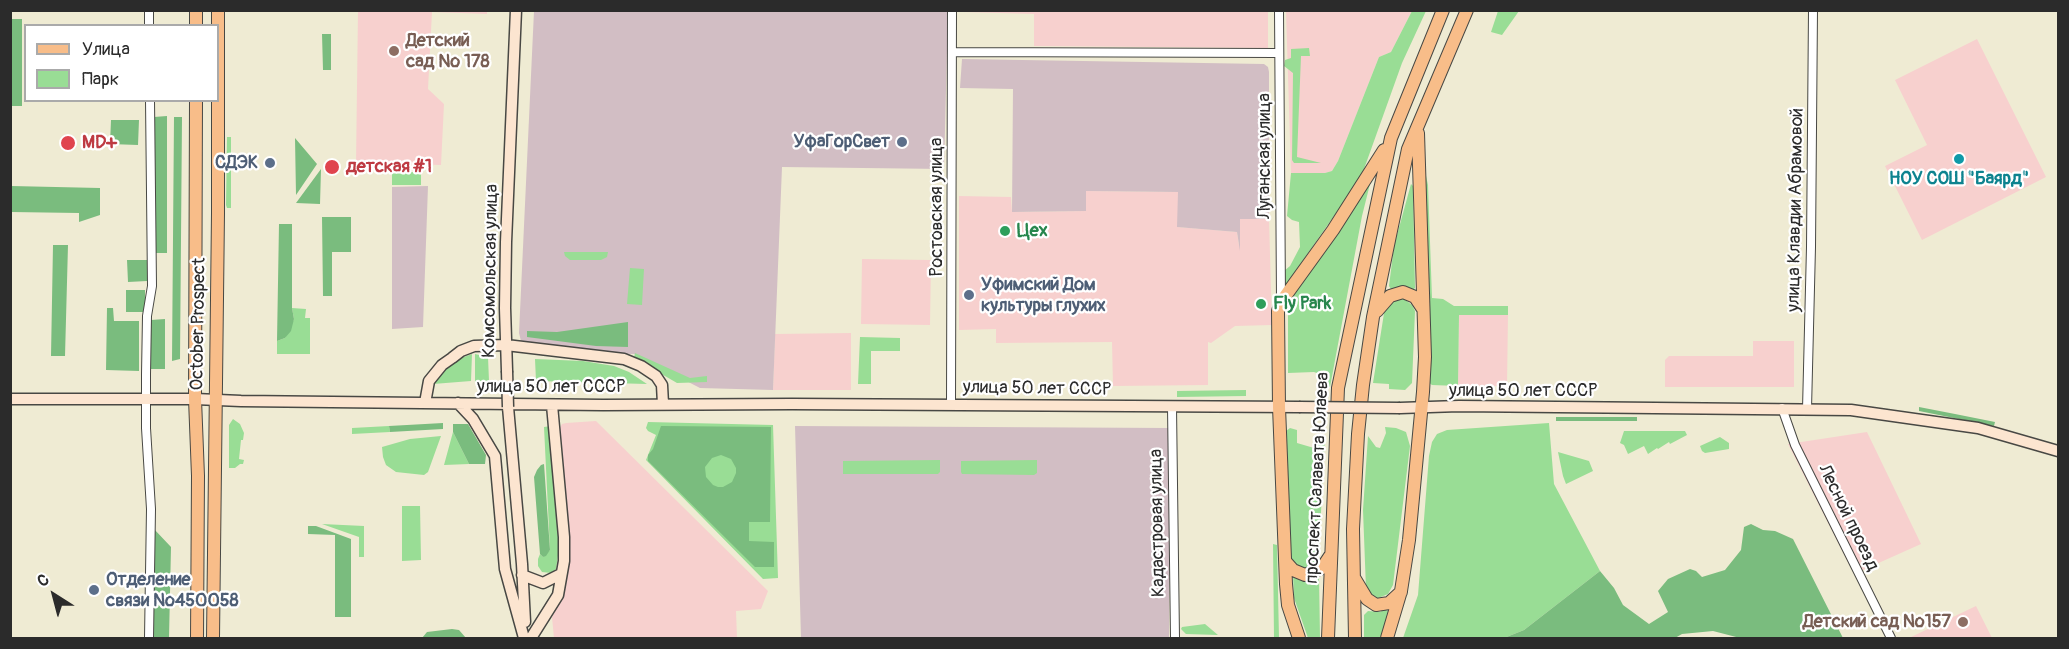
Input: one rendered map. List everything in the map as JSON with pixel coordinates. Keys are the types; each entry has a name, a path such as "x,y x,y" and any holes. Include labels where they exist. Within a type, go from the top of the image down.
{"main road":[{"name":"Комсомольская улица","path":"516,10 506,242 506,345 525,639"},
{"name":"проспект Салавата Юлаева","path":"1328,639 1338,388 1391,138 1443,10"},
{"path":"1355,639 1353,529 1358,434 1373,317 1408,149 1467,10"},
{"name":"October Prospect","path":"196,102 197,639"},
{"name":"October Prospect","path":"213,639 218,102"},
{"path":"1386,639 1401,591 1409,540 1422,408 1425,357 1418,158 1419,124"},
{"path":"1299,639 1288,605 1285,561 1278,311 1281,302 1365,182 1391,138"},
{"path":"1373,317 1385,299 1403,292 1415,297 1423,310"},
{"path":"425,403 429,381 442,365 461,351 474,346 506,345 624,359 656,376 662,385 663,404"},
{"name":"улица 50 лет СССР","path":"10,399 195,399 552,405 951,404 1172,407 1782,408 1872,412 1978,428 2058,452"},
{"path":"458,403 473,419 495,456 505,569 525,639"},
{"path":"531,639 558,595 564,561 564,537 552,405"},
{"path":"1285,561 1293,570 1305,575 1322,568 1330,556"},
{"path":"522,570 543,584 561,574"},
{"path":"1353,575 1367,599 1376,605 1389,603 1401,591"}],"street":[{"name":"Ростовская улица","path":"951,404 952,10"},
{"name":"Луганская улица","path":"1279,10 1281,302"},
{"name":"улица Клавдии Абрамовой","path":"1807,409 1813,10"},
{"path":"952,52 1279,53"},
{"path":"150,102 152,286 147,316 146,399 151,509 150,639"},
{"name":"Кадастровая улица","path":"1172,407 1175,639"},
{"name":"Лесной проезд","path":"1782,408 1795,445 1891,639"}],"shaded area":[{"name":"Детский сад № 178","path":"358,11 487,11 487,14 432,12 428,89 444,104 441,165 356,163"},
{"path":"534,11 948,11 944,169 782,167 773,390 700,388 634,354 594,353 525,345 521,341 519,333"},
{"path":"963,11 1268,11 1268,48 1034,46 1034,14"},
{"path":"1286,11 1412,11 1391,52 1379,57 1338,161 1332,171 1325,173 1291,173"},
{"path":"1977,39 2046,177 1922,240 1885,166 1927,145 1895,80"},
{"path":"962,59 1264,64 1268,67 1269,72 1269,219 1240,219 1240,251 1237,232 1177,227 1178,192 1086,191 1086,211 1012,212 1013,89 960,88"},
{"path":"428,186 423,327 392,329 392,187"},
{"path":"1086,191 1179,192 1178,227 1237,232 1239,245 1240,219 1269,219 1272,325 1235,326 1211,343 1208,342 1208,385 1113,386 1112,342 996,343 996,329 959,330 959,196 1011,197 1012,212 1085,211"},
{"path":"862,259 931,260 930,325 861,324"},
{"path":"1459,314 1508,315 1507,386 1458,386"},
{"path":"851,333 851,390 773,390 775,334"},
{"path":"1753,341 1794,341 1794,387 1665,387 1665,360 1669,356 1753,356"},
{"path":"596,421 768,591 761,609 736,611 737,638 554,638 552,617 565,587 568,562 560,428 566,423"},
{"path":"795,426 1170,428 1169,638 801,638"},
{"path":"1867,432 1921,544 1854,574 1788,444"},
{"name":"Детский сад №157","path":"1976,606 1992,638 1909,638"}],"green space":[{"path":"1412,11 1426,11 1402,63 1359,180 1283,289 1284,271 1290,266 1300,247 1299,222 1287,216 1291,173 1332,171 1379,57 1391,52"},
{"path":"1498,11 1519,11 1502,35 1491,32"},
{"path":"11,19 22,19 22,106 11,106"},
{"path":"322,34 331,34 331,70 323,70"},
{"path":"1309,48 1310,56 1301,56 1297,157 1321,163 1294,163 1292,160 1293,73 1284,66 1285,60 1291,58 1291,49"},
{"path":"167,116 167,253 154,253 154,117"},
{"path":"174,117 182,117 180,359 172,361"},
{"path":"111,120 139,120 138,145 110,144"},
{"path":"227,137 231,137 231,208 227,208 226,205"},
{"path":"295,138 317,164 296,195"},
{"path":"321,169 320,204 296,203"},
{"path":"1421,170 1425,171 1428,185 1432,298 1443,299 1454,306 1508,306 1508,315 1459,315 1458,386 1432,385 1428,382"},
{"path":"392,172 421,172 421,185 392,185"},
{"path":"1371,180 1362,216 1330,387 1325,385 1322,375 1314,372 1288,373 1288,304 1292,292"},
{"path":"1411,184 1413,186 1415,288 1413,290 1401,287 1391,289 1389,286 1394,246"},
{"path":"11,186 100,188 100,215 79,222 79,213 11,212"},
{"path":"322,217 351,217 351,252 332,252 332,296 323,296"},
{"path":"279,224 292,224 294,319 291,331 285,338 277,341"},
{"path":"53,245 68,245 65,356 51,356"},
{"path":"564,252 608,252 607,257 601,260 570,260"},
{"path":"127,260 147,260 147,281 128,282"},
{"path":"630,268 644,269 642,305 627,304"},
{"path":"126,290 145,290 145,312 126,312"},
{"path":"1403,298 1412,305 1415,311 1412,383 1405,390 1389,389 1389,384 1373,383 1385,307 1389,302"},
{"path":"107,308 113,308 114,321 139,321 139,371 106,370"},
{"path":"292,308 306,309 305,318 310,318 310,354 277,354 277,341 285,338 294,319"},
{"path":"165,319 165,369 151,369 151,320"},
{"path":"628,322 628,347 596,346 527,337 527,331 557,332"},
{"path":"860,337 900,338 900,351 871,351 871,384 858,384"},
{"path":"635,353 690,378 707,376 707,382 677,383 634,358"},
{"path":"472,354 471,381 433,384 447,366"},
{"path":"475,354 488,357 489,381 475,382"},
{"path":"535,359 583,361 614,366 629,372 647,384 536,381"},
{"path":"1246,390 1246,396 1177,397 1177,391"},
{"path":"1919,407 1995,422 1994,426 1919,411"},
{"path":"1556,417 1637,417 1637,421 1556,421"},
{"path":"233,419 240,424 244,433 239,459 244,460 243,464 229,468 229,425"},
{"path":"648,422 773,425 778,578 763,579 646,460 656,435 646,428"},
{"path":"443,423 443,429 390,432 389,426"},
{"path":"1549,423 1554,484 1600,571 1524,630 1504,638 1403,638 1418,595 1429,456 1432,442 1437,434 1447,430"},
{"path":"453,424 468,424 486,455 485,464 469,464 453,432"},
{"path":"389,426 390,432 352,434 352,428"},
{"path":"551,426 559,549 556,569 551,573 542,572 538,566 538,559 540,554 543,557 550,550 544,427"},
{"path":"661,426 771,427 770,522 749,522 749,541 774,542 774,567 755,567 648,461 648,455 653,449","holes":["721,455 731,459 736,468 732,482 723,487 713,485 706,477 705,467 712,458"]},
{"path":"1385,427 1406,432 1410,446 1393,585 1388,594 1376,599 1366,589 1363,510 1368,436 1376,447 1380,448 1386,433"},
{"path":"1290,428 1297,430 1297,443 1314,448 1318,436 1325,436 1319,550 1316,565 1306,569 1297,569 1288,558 1283,438"},
{"path":"1624,431 1685,431 1687,435 1648,454 1644,446 1628,454 1624,445 1620,443"},
{"path":"453,432 469,464 444,465"},
{"path":"441,436 428,472 424,475 396,472 386,465 382,447 410,439"},
{"path":"1720,437 1729,443 1729,449 1705,453 1702,451 1700,446"},
{"path":"1558,452 1589,461 1593,471 1566,484"},
{"path":"940,460 938,474 843,474 843,461"},
{"path":"1037,460 1037,473 1034,475 962,474 961,472 961,461"},
{"path":"544,464 550,550 543,557 540,554 534,477 537,470"},
{"path":"402,506 420,506 421,560 402,561"},
{"path":"322,524 364,526 364,557 359,557 359,537"},
{"path":"1751,524 1793,539 1843,638 1740,638 1713,631 1682,634 1675,638 1504,638 1524,630 1600,571 1614,588 1623,605 1649,624 1668,612 1658,591 1668,579 1690,569 1702,577 1725,570 1741,550 1744,527"},
{"path":"308,526 316,526 351,539 351,617 335,617 335,535 308,534"},
{"path":"154,529 171,547 169,638 152,638"},
{"path":"1273,544 1277,545 1279,638 1274,638"},
{"path":"1293,575 1304,579 1319,576 1320,638 1308,638 1294,598"},
{"path":"1385,609 1389,612 1380,638 1364,638 1364,615 1368,611 1380,612"},
{"path":"1205,624 1218,635 1186,634 1181,629 1182,627"},
{"path":"459,630 466,638 422,638 427,632"}],"place":[{"name":"Детский сад № 178","path":"394,51"},
{"name":"УфаГорСвет","path":"902,142"},
{"name":"MD+","path":"68,143"},
{"name":"НОУ СОШ \"Баярд\"","path":"1959,159"},
{"name":"СДЭК","path":"270,163"},
{"name":"детская #1","path":"332,167"},
{"name":"Цех","path":"1005,231"},
{"name":"Уфимский Дом культуры глухих","path":"969,295"},
{"name":"Fly Park","path":"1261,304"},
{"name":"Отделение связи №450058","path":"94,590"},
{"name":"Детский сад №157","path":"1963,622"}]}
